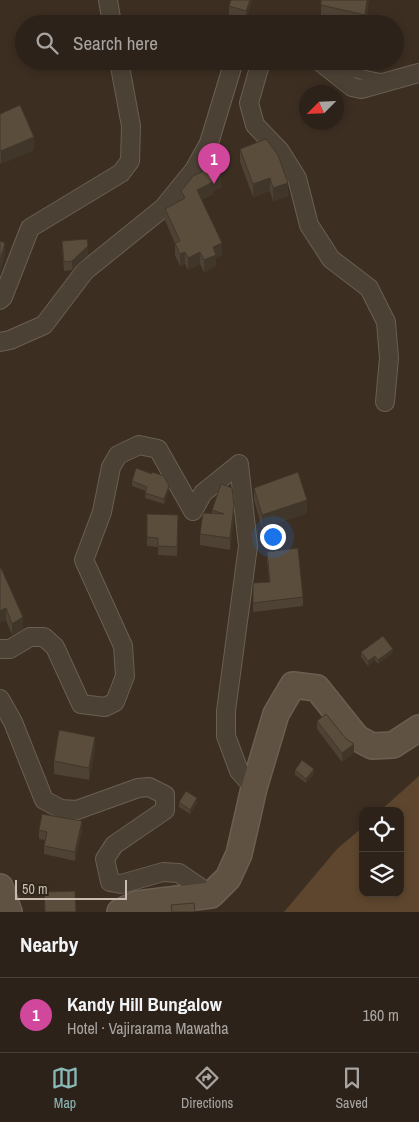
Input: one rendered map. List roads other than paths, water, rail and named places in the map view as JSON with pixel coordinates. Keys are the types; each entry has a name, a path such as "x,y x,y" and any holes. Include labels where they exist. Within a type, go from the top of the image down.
{"street":[{"path":"108,0 110,15"},
{"path":"0,300 3,297 30,228 121,173 130,161 131,126 121,70"},
{"path":"0,342 10,340 44,325 85,271 163,208 194,170 209,143 231,70"},
{"path":"258,70 249,103 255,125 280,151 297,178 309,225 331,259 369,288 386,322 389,358 385,402"},
{"path":"330,70 352,87 361,89 419,73"},
{"path":"0,649 10,649 30,637 44,637 56,647 81,704 105,708 115,702 125,676 122,646 84,560 102,512 111,467 118,455 139,445 158,450 193,511 203,493 238,464 248,546 226,711 226,736 240,771 254,788"},
{"path":"120,912 137,904 211,895 228,878 239,854 254,788 276,714 293,685 317,688 357,738 372,746 393,745 419,728"},
{"path":"0,699 13,722 44,800 61,809 77,810 138,788 149,788 165,795 165,810 114,845 106,859 110,882 121,884 163,872 179,873 211,895"},
{"path":"0,887 9,912"}],"lane":[{"path":"351,70 362,75 390,81"}],"place":[{"name":"Kandy Hill Bungalow","path":"214,184"}]}
